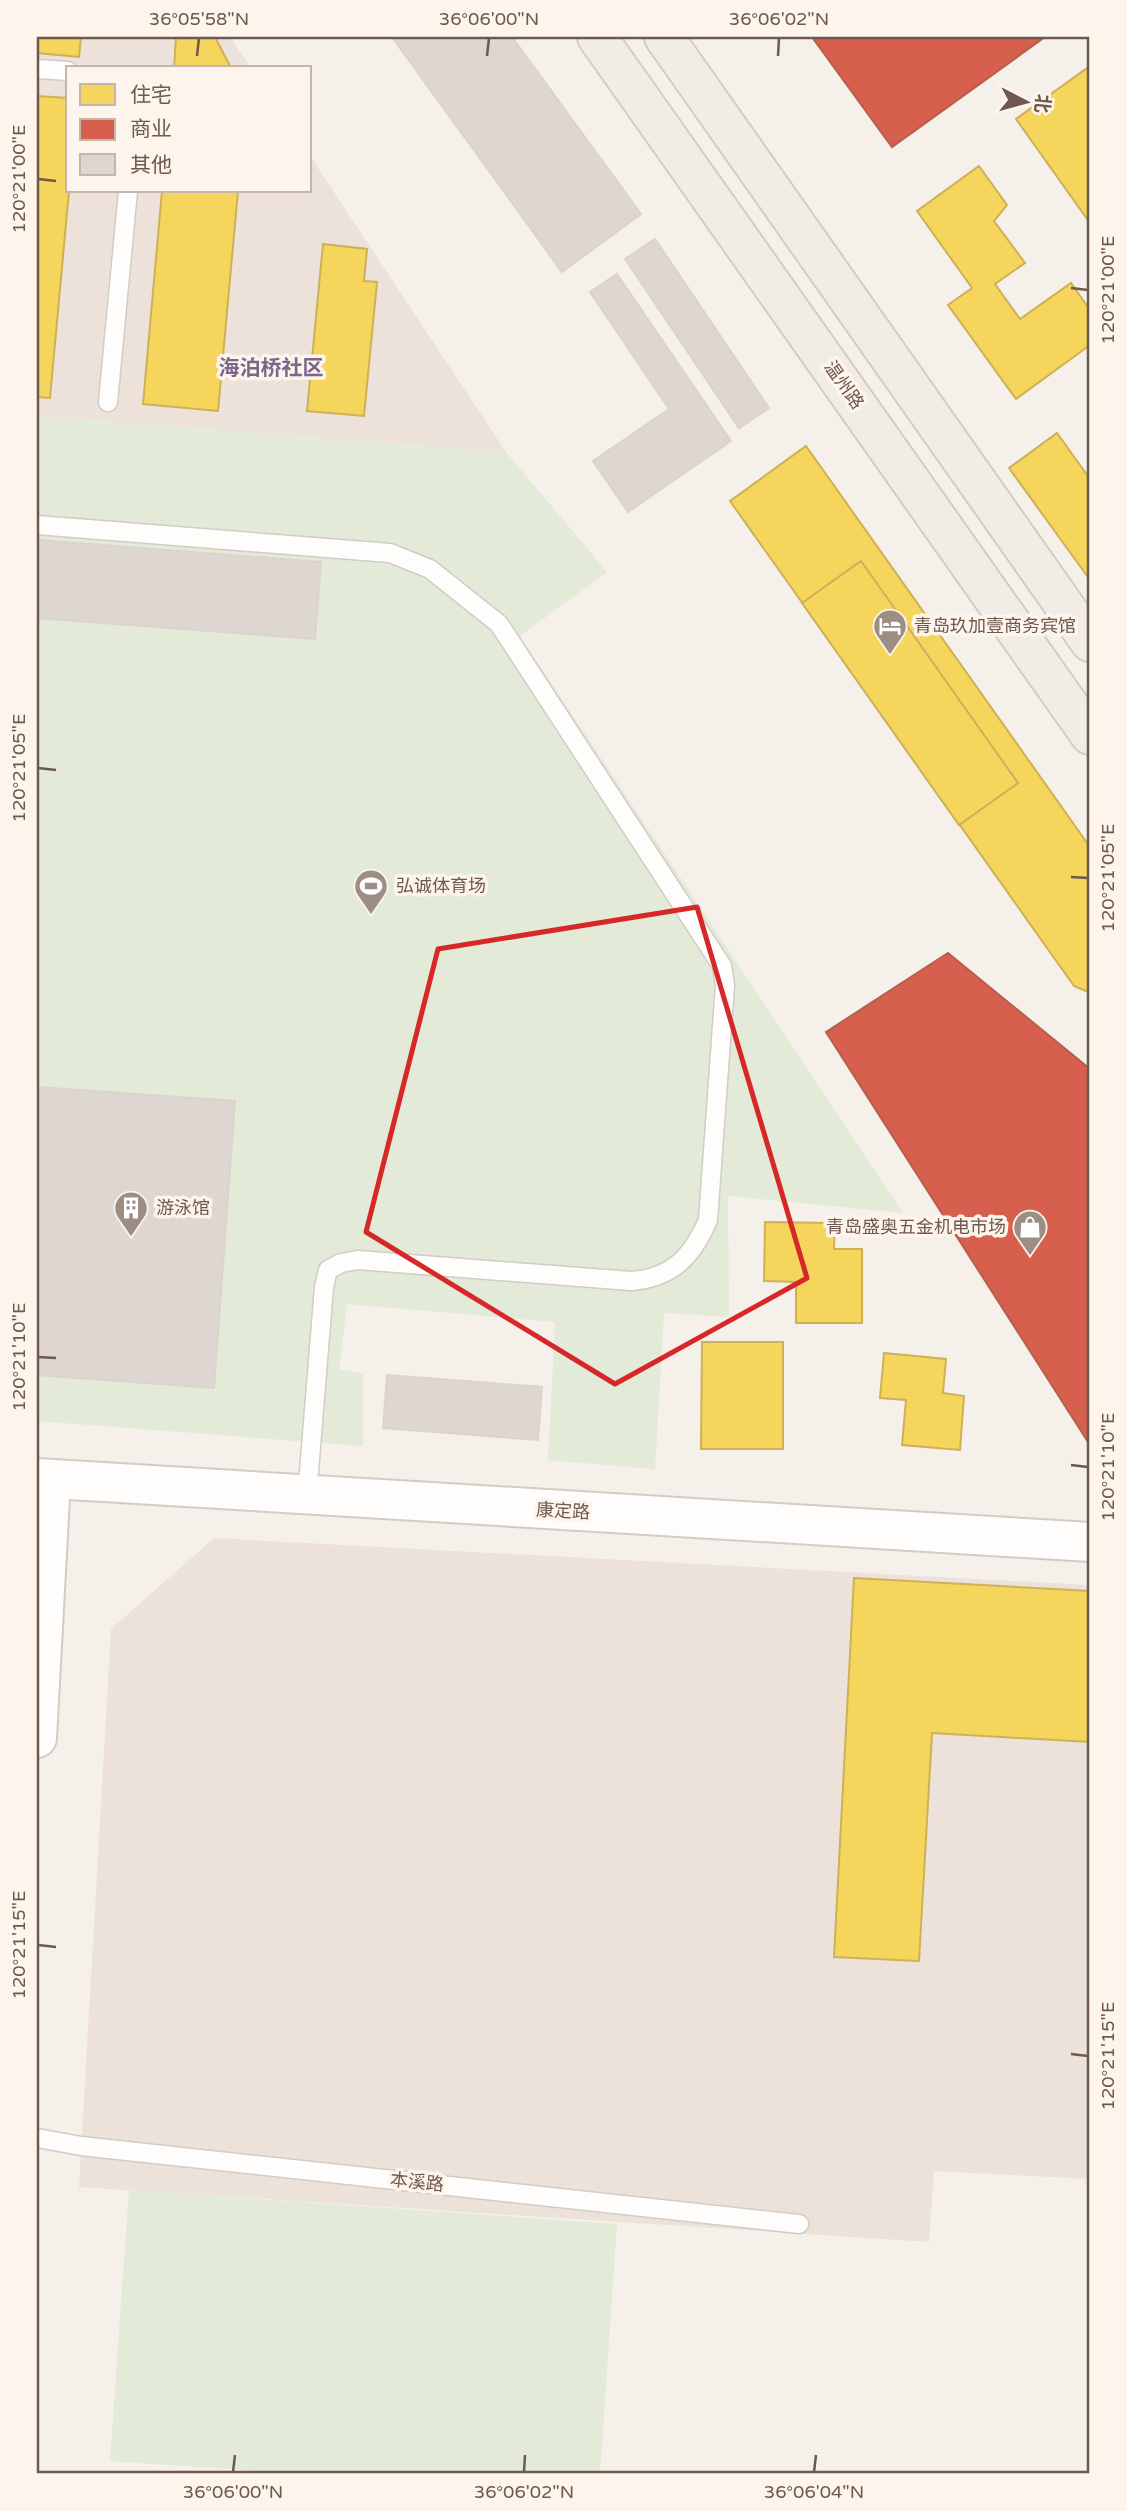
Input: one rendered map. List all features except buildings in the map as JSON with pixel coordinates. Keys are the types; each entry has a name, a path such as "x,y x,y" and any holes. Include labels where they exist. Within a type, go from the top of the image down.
{"main road":[{"name":"温州路","path":"597,37 1090,734"},
{"path":"664,37 1090,642"}],"street":[{"name":"康定路","path":"44,1479 1090,1542"},
{"path":"37,1738 44,1479"}],"lane":[{"path":"37,69 66,72"},
{"path":"108,402 128,192"},
{"path":"37,525 390,553 430,569 499,624 722,966 725,985 708,1220 699,1242 686,1259 673,1270 651,1279 631,1281 358,1260 341,1263 328,1270 324,1287 307,1496"},
{"name":"本溪路","path":"37,2138 81,2146 799,2224"}],"highlighted area":[{"path":"697,907 807,1278 615,1384 366,1232 438,949"}],"shaded area":[{"path":"37,37 230,37 250,66 66,66 66,192 312,192 312,159 506,452 37,416"},
{"path":"214,1538 1090,1585 1090,2179 934,2171 929,2242 79,2187 111,1629"}],"green space":[{"name":"弘诚体育场","path":"37,416 506,452 607,572 520,636 903,1213 728,1196 729,1317 664,1313 655,1469 548,1460 555,1322 347,1304 339,1369 363,1374 363,1446 37,1421"},
{"path":"129,2190 617,2224 600,2474 307,2474 110,2461"}],"place":[{"name":"青岛玖加壹商务宾馆","path":"890,656"},
{"name":"弘诚体育场","path":"371,916"},
{"name":"游泳馆","path":"131,1238"},
{"name":"青岛盛奥五金机电市场","path":"1030,1257"}],"district":[{"name":"海泊桥社区","path":"271,368"}]}
